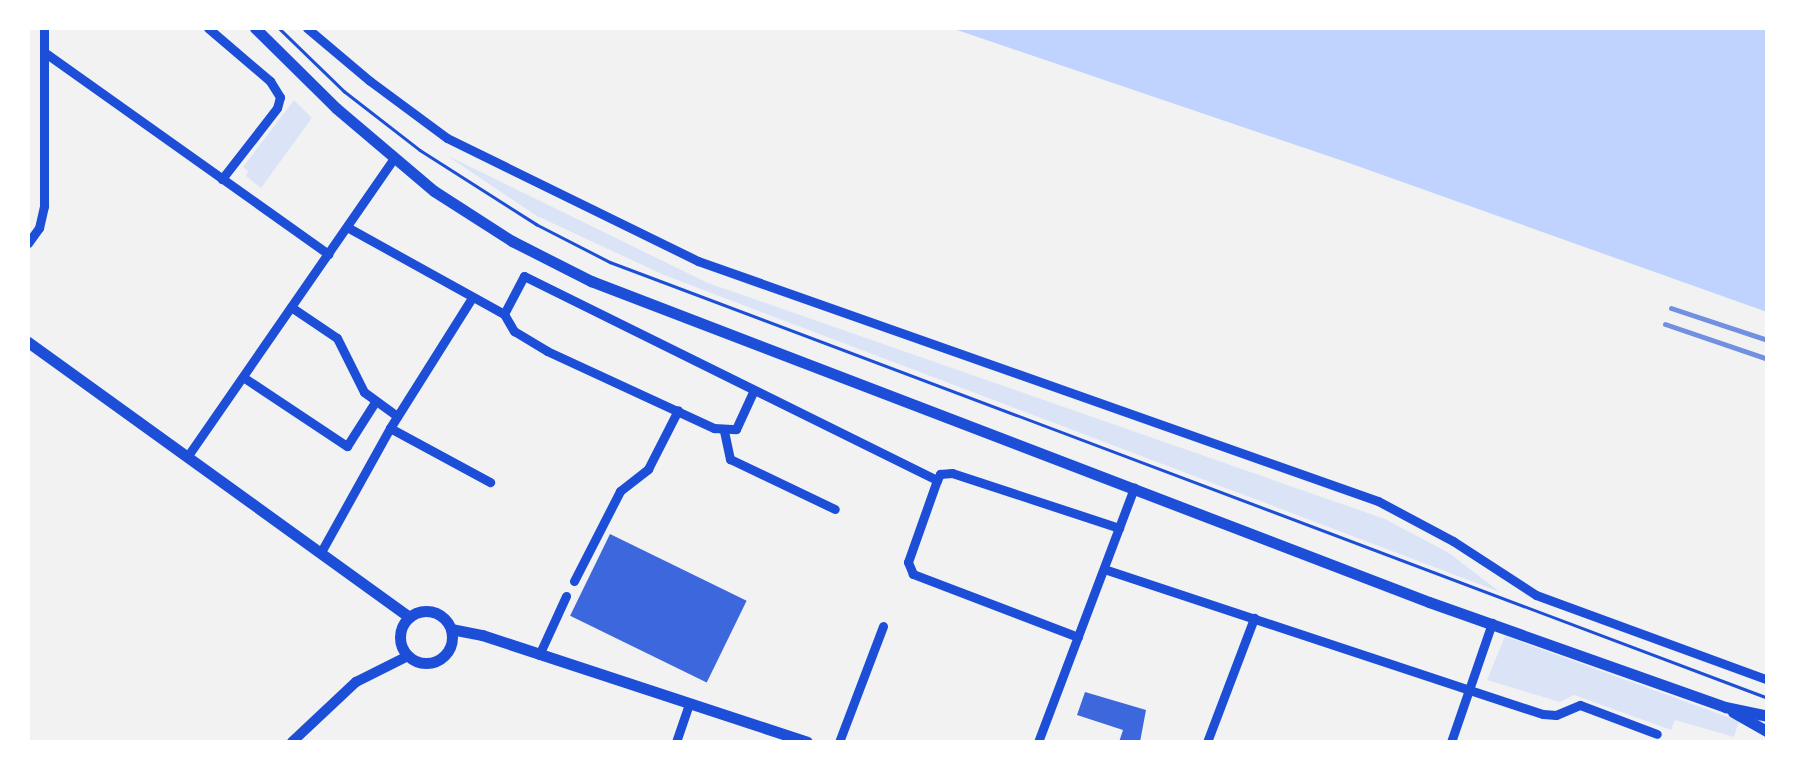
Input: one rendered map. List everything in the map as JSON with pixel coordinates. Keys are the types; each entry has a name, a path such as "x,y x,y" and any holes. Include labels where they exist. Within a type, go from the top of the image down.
{"main road":[{"path":"255,28 393,160 512,241 632,299 1725,708 1768,732"},
{"path":"28,342 409,617 433,612 451,630 482,634 808,742"},
{"path":"409,617 400,636 408,656 423,663 440,659 450,646 451,630"},
{"path":"1725,708 1768,716"}],"street":[{"path":"28,243 38,228 44,206 44,28"},
{"path":"208,28 270,81 280,97 277,108 222,179"},
{"path":"308,28 370,81 448,138 698,261 1378,501 1454,540 1536,596 1768,680"},
{"path":"44,52 328,254"},
{"path":"187,457 393,160"},
{"path":"348,227 504,314 514,331 547,351 724,431 736,429 753,392"},
{"path":"504,314 524,276 937,480"},
{"path":"321,552 390,428 472,298"},
{"path":"291,307 337,338 364,392 398,416"},
{"path":"242,377 347,446 375,402"},
{"path":"574,581 620,492 648,468 678,410"},
{"path":"390,428 490,482"},
{"path":"724,431 730,459 835,509"},
{"path":"1078,637 913,574 908,562 937,480 940,474 952,474 1119,528"},
{"path":"1038,742 1134,488"},
{"path":"1104,568 1550,715 1580,705 1657,734"},
{"path":"539,655 566,596"},
{"path":"1207,742 1254,618"},
{"path":"1451,742 1492,623"},
{"path":"838,742 883,626"},
{"path":"292,742 356,682 408,656"},
{"path":"676,742 689,704"}],"path":[{"path":"279,28 344,90 420,150 510,209 610,262 1768,698"}],"shaded area":[{"path":"294,100 312,118 261,188 246,176 248,171 243,167"},
{"path":"446,155 708,283 1385,519 1449,553 1500,592 664,275 537,216"},
{"path":"1505,636 1739,721 1734,737 1675,720 1671,730 1574,695 1560,702 1487,680"}],"water":[{"path":"951,28 1767,28 1767,312 1349,163"}],"building":[{"path":"610,534 747,601 707,682 570,616"},
{"path":"1085,692 1146,710 1140,742 1119,742 1123,730 1077,715"}],"railway":[{"path":"1671,308 1768,340"},
{"path":"1665,324 1768,359"}]}
